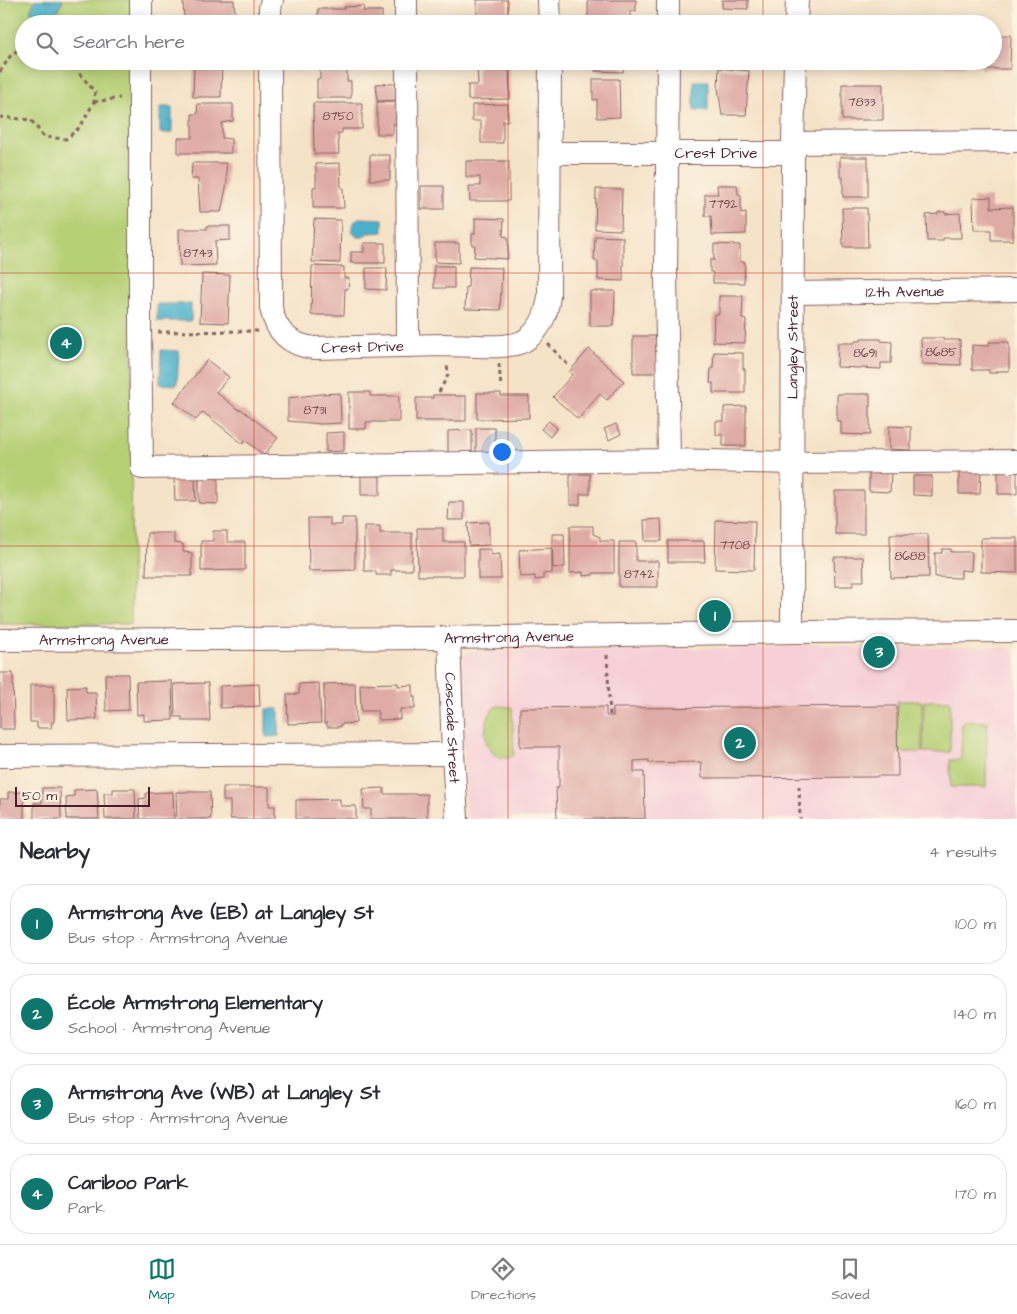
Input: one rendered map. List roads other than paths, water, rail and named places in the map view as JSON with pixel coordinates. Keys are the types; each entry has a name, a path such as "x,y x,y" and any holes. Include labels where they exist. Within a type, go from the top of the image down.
{"street":[{"path":"141,0 141,15"},
{"path":"270,15 272,0"},
{"path":"406,0 406,15"},
{"path":"549,0 550,15"},
{"path":"668,0 668,15"},
{"path":"796,15 797,0"},
{"path":"140,70 142,468 669,460 793,463 1017,461"},
{"name":"Crest Drive","path":"270,70 270,308 276,324 286,336 308,347 508,346 526,340 541,324 549,296 550,153 668,153 1017,141"},
{"path":"406,70 408,346"},
{"path":"550,70 550,153"},
{"path":"668,70 666,274 669,460"},
{"name":"Langley Street","path":"792,632 795,70"},
{"name":"12th Avenue","path":"794,293 1017,290"},
{"name":"Armstrong Avenue","path":"0,640 449,638 792,632 1017,631"},
{"name":"Cascade Street","path":"449,638 457,819"},
{"path":"0,756 453,754"}],"water":[{"path":"35,0 63,0 56,15 38,15 30,11"},
{"path":"694,81 708,81 708,111 694,110"},
{"path":"160,107 172,107 172,133 160,133"},
{"path":"360,218 383,219 383,232 368,233 363,237 357,237 354,235 352,226"},
{"path":"157,304 191,304 191,321 157,321"},
{"path":"161,350 179,351 177,385 160,384"},
{"path":"266,709 279,709 279,736 266,737"}],"place":[{"name":"Cariboo Park","path":"66,343"},
{"name":"Armstrong Ave (EB) at Langley St","path":"715,616"},
{"name":"Armstrong Ave (WB) at Langley St","path":"879,652"},
{"name":"École Armstrong Elementary","path":"740,743"}]}
